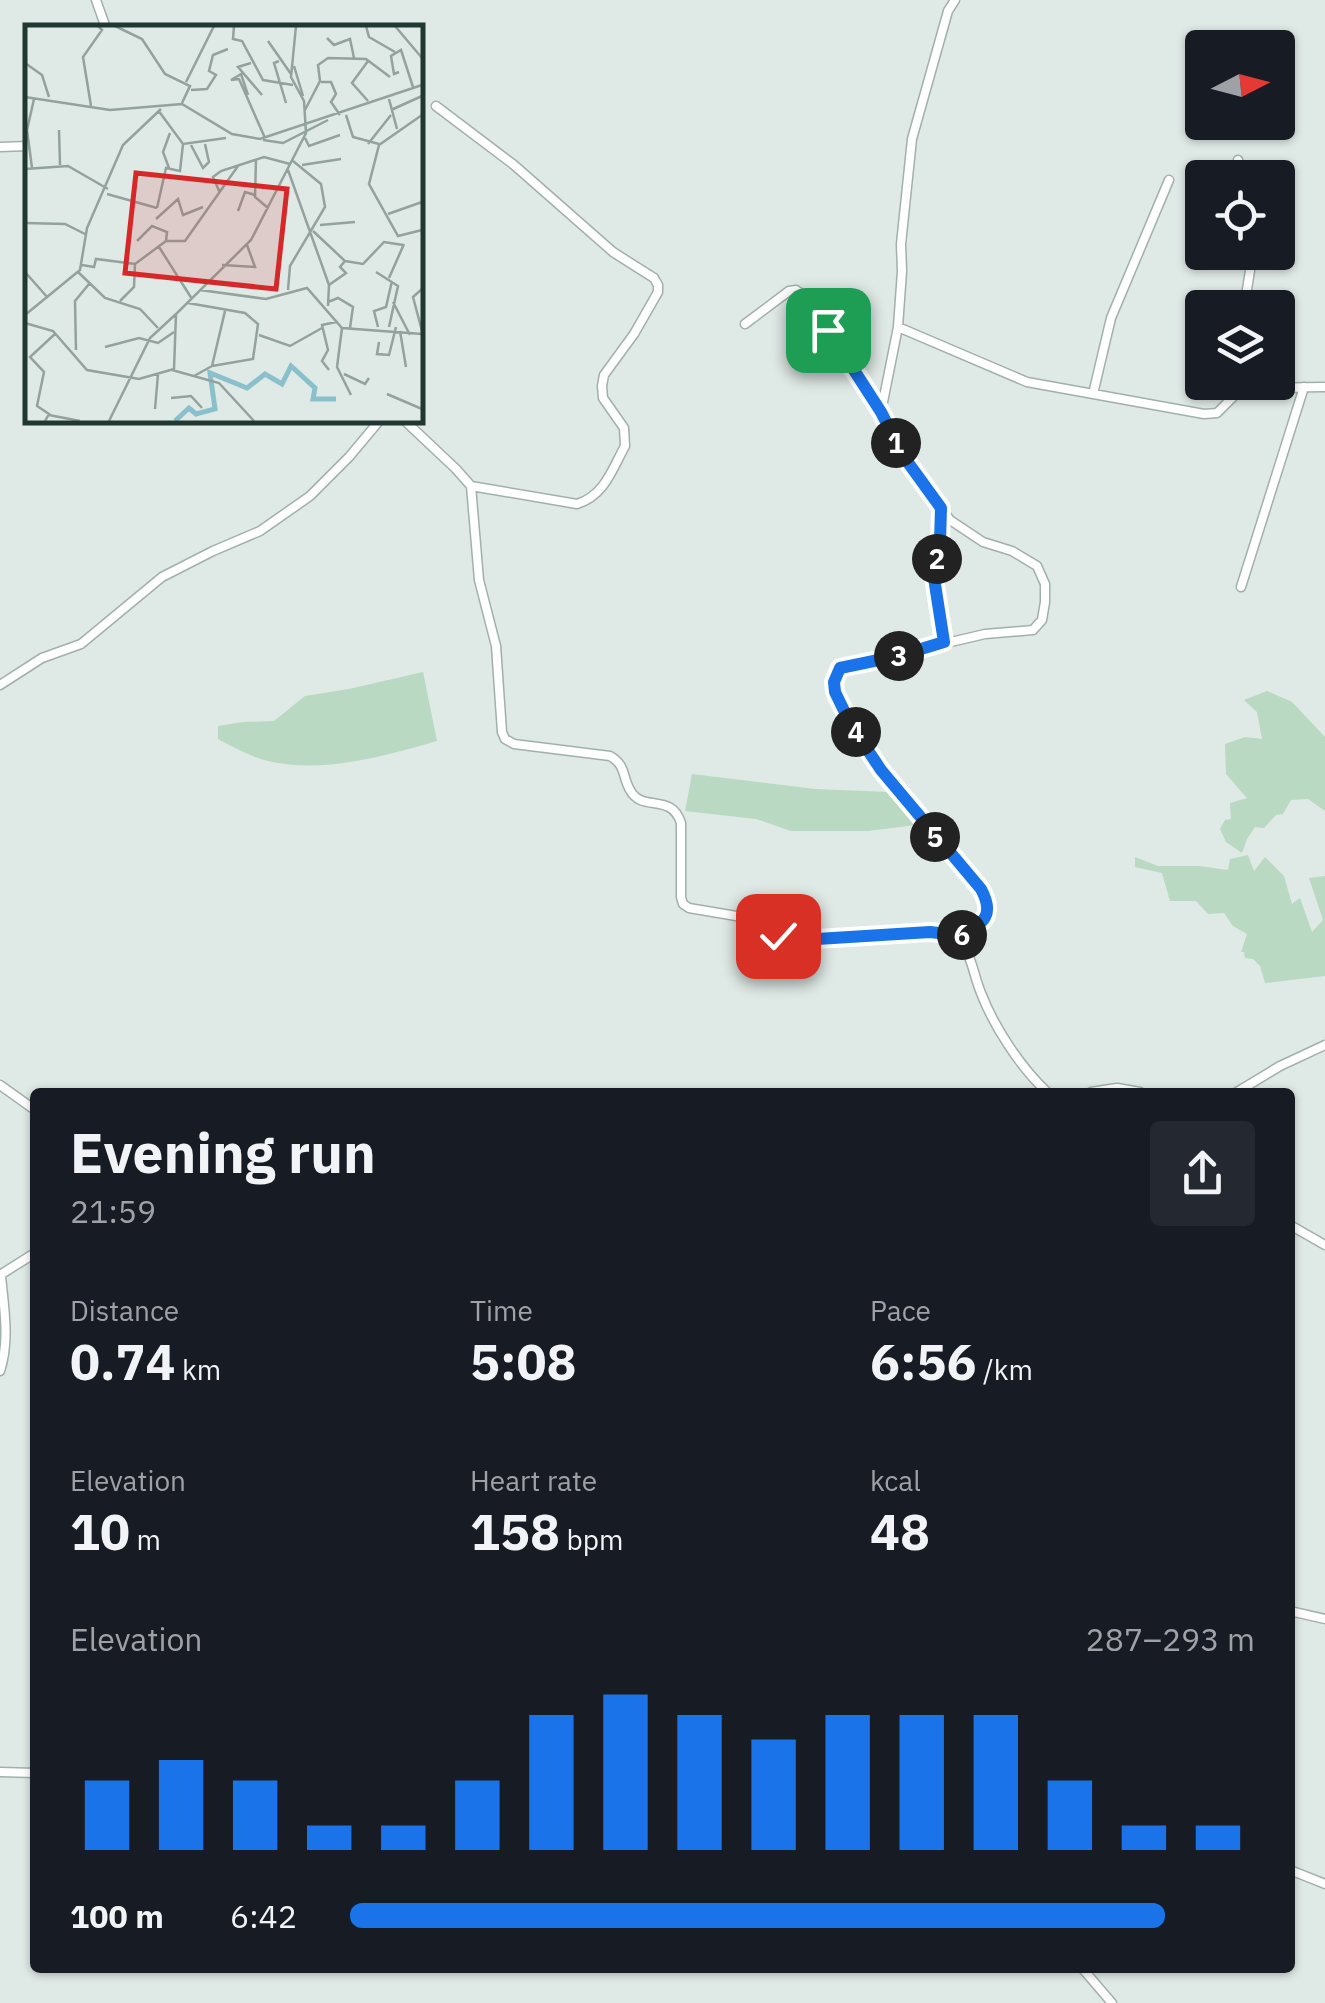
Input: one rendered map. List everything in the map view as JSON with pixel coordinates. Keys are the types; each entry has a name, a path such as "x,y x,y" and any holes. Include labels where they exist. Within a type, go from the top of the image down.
{"street":[{"path":"96,0 105,25"},
{"path":"881,412 898,327 901,244 912,139 948,11 956,0"},
{"path":"436,106 514,165 613,252 654,278 658,285 658,292 634,334 604,375 603,398 624,428 626,438 598,494 576,504 471,486"},
{"path":"0,147 25,146"},
{"path":"1093,394 1111,318 1169,180"},
{"path":"745,324 789,292 796,290 802,294 881,412 904,457 950,520 983,542 1012,551 1037,566 1045,584 1042,620 1034,630 944,642 840,668 834,682 851,725 881,770 988,902 983,922 956,939"},
{"path":"898,327 1028,382 1204,414 1217,413 1230,400"},
{"path":"1295,388 1325,387"},
{"path":"1240,588 1304,388"},
{"path":"0,684 42,658 80,644 162,577 273,522 310,496 378,422"},
{"path":"406,422 471,486 479,580 496,646 505,739 514,744 610,756 622,766 635,796 670,806 681,823 681,897 688,908 748,918 778,936 801,940 930,932 956,939 968,956 992,1018 1042,1088"},
{"path":"941,508 934,578 944,642"},
{"path":"1244,1088 1325,1045"},
{"path":"0,1085 30,1106"},
{"path":"1295,1229 1325,1245"},
{"path":"0,1372 6,1321 0,1276 30,1257"},
{"path":"1295,1612 1325,1619"},
{"path":"0,1772 30,1773"},
{"path":"1295,1872 1325,1884"},
{"path":"1086,1973 1112,2003"}],"green space":[{"path":"423,672 437,741 354,762 311,765 268,761 218,739 218,726 274,721 305,696"},
{"path":"1267,691 1292,702 1325,737 1325,811 1308,799 1291,800 1283,814 1276,815 1264,828 1255,827 1242,853 1226,842 1220,829 1225,820 1231,819 1230,803 1247,798 1226,774 1225,744 1245,737 1262,739 1257,712 1244,700"},
{"path":"692,774 815,789 887,792 916,825 868,831 791,831 756,819 685,811"},
{"path":"1248,855 1254,871 1265,857 1284,876 1292,904 1300,898 1312,932 1323,920 1309,878 1325,876 1325,976 1265,983 1260,966 1241,952 1247,934 1233,926 1224,913 1208,914 1196,901 1170,901 1162,873 1135,867 1135,857 1158,866 1228,870 1230,859"}],"route":[{"path":"778,936 801,940 930,932 956,939 983,922 988,914 988,902 981,889 881,770 835,692 834,682 840,668 944,642 934,578 941,508 904,457 881,412 828,330"}]}
